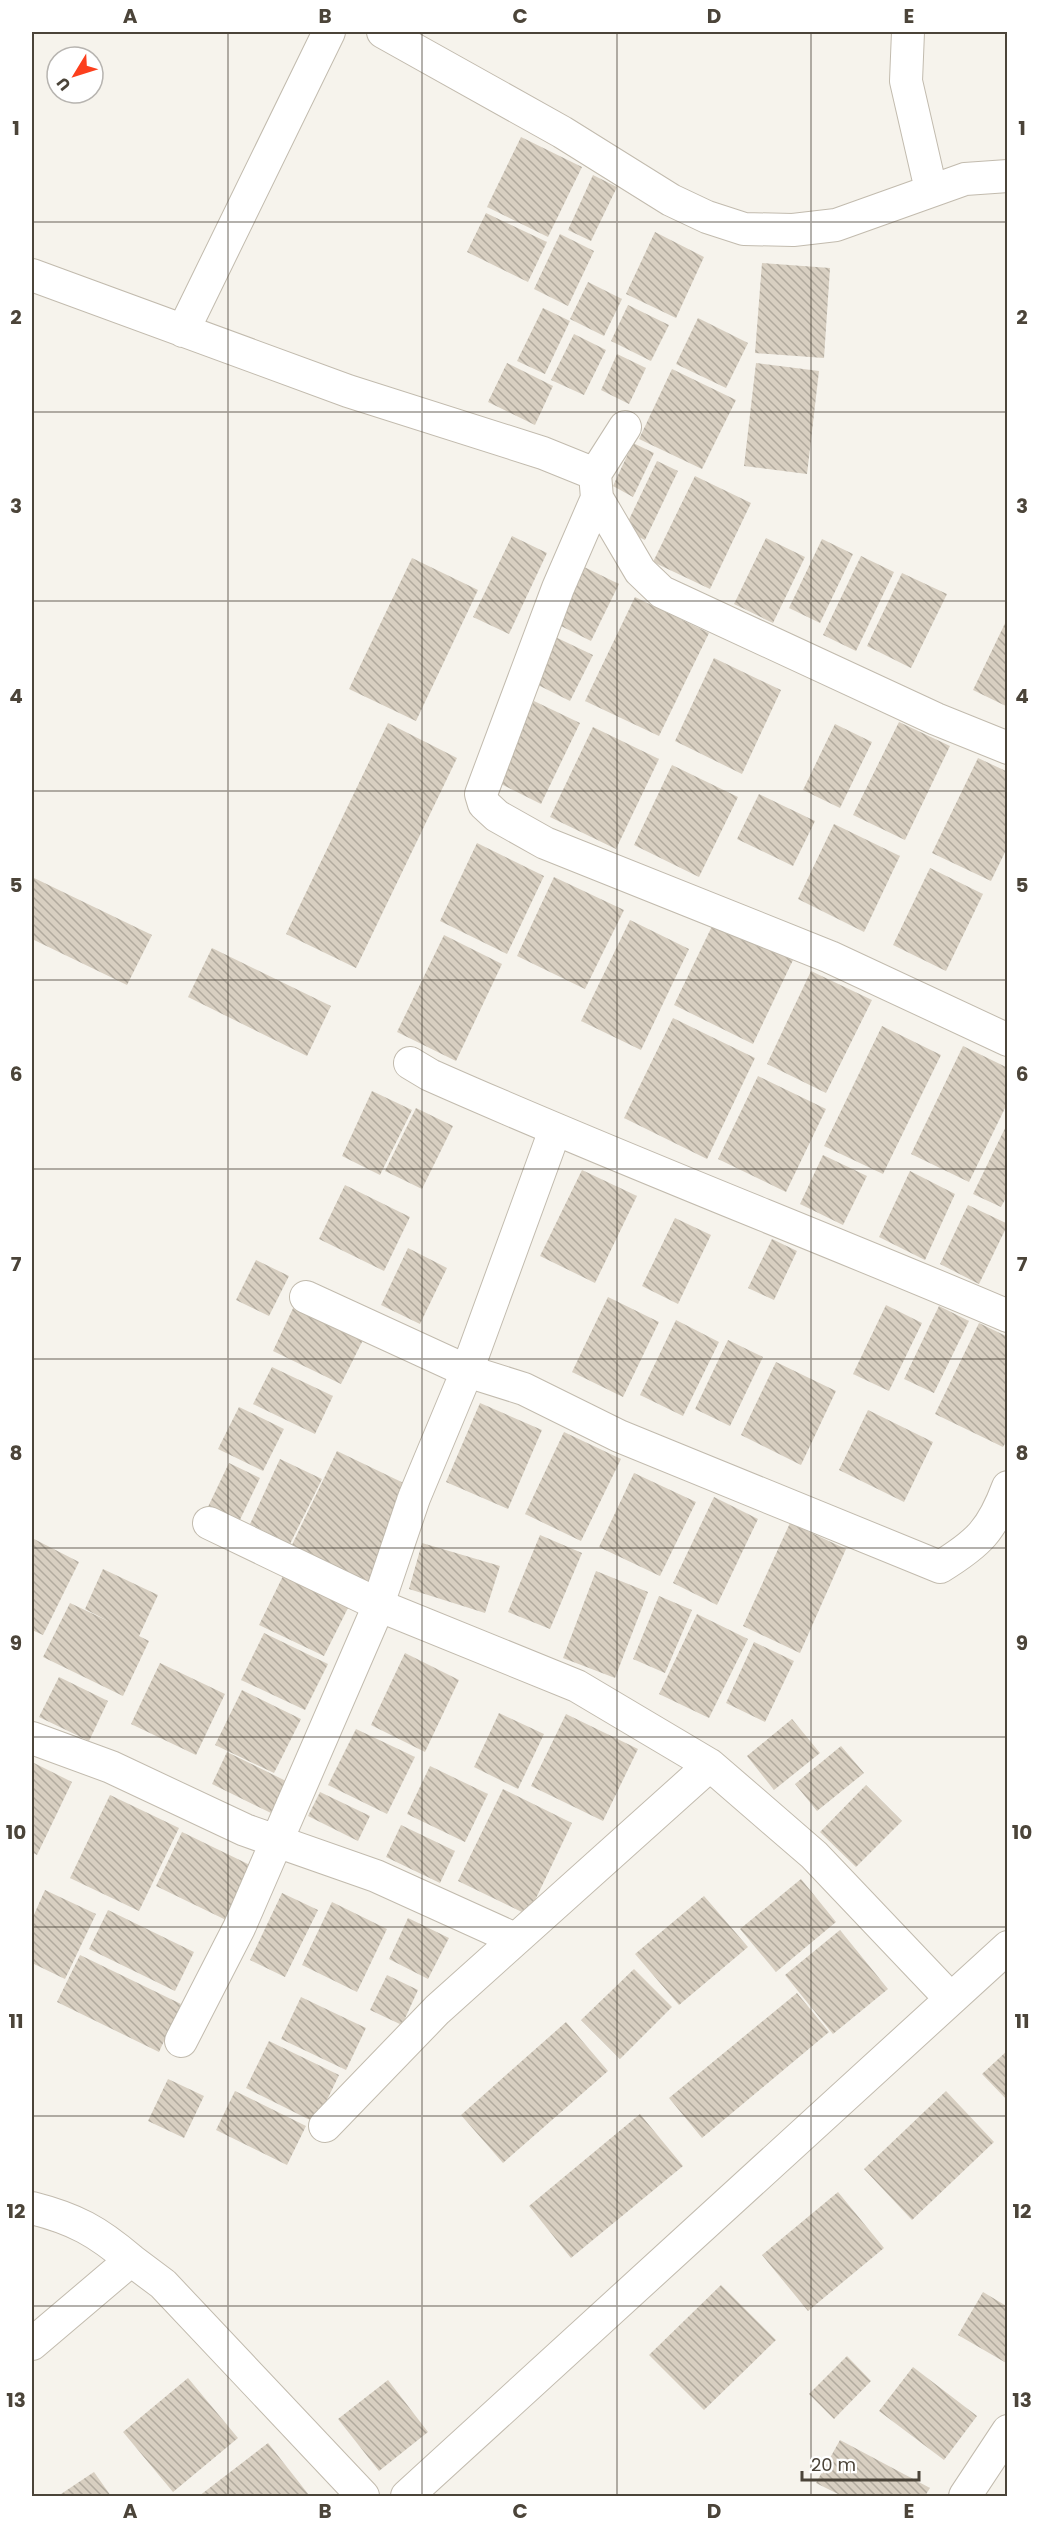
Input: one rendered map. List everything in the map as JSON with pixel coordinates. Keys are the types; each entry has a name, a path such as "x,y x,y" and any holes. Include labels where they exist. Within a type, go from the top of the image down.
{"street":[{"path":"183,331 329,32"},
{"path":"383,32 562,132 671,200 707,217 744,229 793,230 836,225 965,179 1008,176"},
{"path":"908,32 906,81 931,190"},
{"path":"32,275 348,392 543,453 596,486 640,571 662,592 936,719 1008,748"},
{"path":"625,427 596,486 481,794 484,804 497,816 545,843 830,957 1008,1040"},
{"path":"410,1063 430,1075 555,1130 751,1208 1008,1316"},
{"path":"181,2041 239,1928 329,1723 378,1604 414,1498 467,1371 555,1130"},
{"path":"306,1297 467,1371 524,1389 619,1436 940,1567 982,1536 997,1517 1008,1487"},
{"path":"209,1523 378,1604 577,1686 710,1765 813,1855 950,1998"},
{"path":"32,1738 111,1767 246,1830 376,1876 515,1939"},
{"path":"325,2126 437,2010 710,1765"},
{"path":"407,2496 1008,1947"},
{"path":"32,2208 78,2222 110,2242 163,2284 363,2496"},
{"path":"32,2344 130,2260"},
{"path":"965,2496 1008,2431"}],"building":[{"path":"521,137 582,167 548,237 487,207"},
{"path":"593,175 617,187 591,241 568,230"},
{"path":"486,213 547,242 528,282 467,252"},
{"path":"655,232 704,257 676,318 626,294"},
{"path":"560,234 594,251 568,306 534,289"},
{"path":"762,263 830,268 824,358 755,353"},
{"path":"588,282 622,299 604,336 570,319"},
{"path":"628,305 669,325 651,361 611,341"},
{"path":"543,308 570,321 545,374 517,361"},
{"path":"698,318 748,343 726,388 676,364"},
{"path":"574,334 606,350 584,395 551,380"},
{"path":"617,354 646,368 629,404 601,390"},
{"path":"507,363 553,386 535,425 488,402"},
{"path":"756,363 819,371 807,474 744,466"},
{"path":"672,369 736,400 702,469 639,439"},
{"path":"633,443 654,453 633,497 613,486"},
{"path":"657,461 678,471 645,540 624,530"},
{"path":"695,476 751,503 710,589 653,562"},
{"path":"512,536 547,553 509,634 473,617"},
{"path":"766,538 805,557 773,623 734,604"},
{"path":"822,539 853,554 820,623 789,608"},
{"path":"861,556 894,572 856,651 823,635"},
{"path":"412,558 478,590 416,721 349,689"},
{"path":"580,565 619,584 591,641 553,622"},
{"path":"902,573 947,594 911,668 867,646"},
{"path":"635,597 709,633 659,736 585,701"},
{"path":"1008,617 1008,707 973,690"},
{"path":"549,634 593,655 570,701 528,680"},
{"path":"714,658 781,690 742,774 675,741"},
{"path":"534,701 580,723 541,804 495,781"},
{"path":"899,722 950,746 905,840 853,815"},
{"path":"388,723 457,758 356,968 286,934"},
{"path":"835,724 872,742 840,808 803,790"},
{"path":"593,727 659,759 616,849 550,817"},
{"path":"978,758 1008,772 1008,846 991,881 932,853"},
{"path":"672,765 738,797 699,877 634,845"},
{"path":"759,794 815,821 793,866 737,839"},
{"path":"834,824 900,856 864,932 798,899"},
{"path":"477,843 544,876 507,954 440,921"},
{"path":"930,868 983,894 946,971 893,945"},
{"path":"32,877 152,935 127,985 32,939"},
{"path":"554,877 624,910 585,989 517,956"},
{"path":"630,920 689,949 641,1050 581,1021"},
{"path":"715,920 794,958 753,1044 674,1005"},
{"path":"444,935 502,964 456,1061 397,1032"},
{"path":"212,948 331,1006 307,1056 188,997"},
{"path":"811,971 872,1000 826,1093 767,1064"},
{"path":"673,1018 755,1058 707,1159 624,1118"},
{"path":"882,1026 941,1055 883,1174 824,1146"},
{"path":"963,1046 1008,1068 1008,1102 969,1182 911,1154"},
{"path":"758,1076 826,1109 786,1192 718,1159"},
{"path":"372,1091 412,1110 380,1175 342,1156"},
{"path":"416,1108 453,1126 422,1189 385,1171"},
{"path":"1008,1122 1008,1194 1001,1207 973,1194"},
{"path":"823,1155 867,1176 843,1225 800,1204"},
{"path":"582,1170 637,1196 595,1283 540,1256"},
{"path":"910,1171 955,1194 925,1260 879,1237"},
{"path":"345,1185 410,1217 384,1271 319,1239"},
{"path":"968,1205 1008,1224 979,1284 940,1264"},
{"path":"675,1218 711,1235 678,1304 642,1286"},
{"path":"772,1239 797,1251 774,1300 748,1288"},
{"path":"408,1248 447,1268 420,1324 381,1305"},
{"path":"256,1260 289,1276 269,1316 236,1300"},
{"path":"608,1297 659,1322 623,1397 572,1372"},
{"path":"295,1304 364,1338 341,1384 273,1351"},
{"path":"886,1305 922,1323 889,1391 853,1374"},
{"path":"939,1306 969,1321 934,1393 904,1379"},
{"path":"676,1320 719,1342 683,1416 640,1395"},
{"path":"979,1323 1008,1337 1008,1438 1003,1447 935,1414"},
{"path":"728,1340 763,1357 730,1426 695,1409"},
{"path":"776,1362 836,1391 801,1465 741,1435"},
{"path":"272,1367 333,1396 315,1434 253,1404"},
{"path":"480,1403 542,1430 508,1509 446,1482"},
{"path":"239,1407 284,1429 263,1471 218,1449"},
{"path":"868,1410 933,1442 904,1502 839,1470"},
{"path":"564,1432 621,1459 581,1541 525,1514"},
{"path":"337,1451 414,1488 367,1584 291,1547"},
{"path":"280,1459 322,1479 290,1544 250,1524"},
{"path":"229,1463 260,1478 236,1528 205,1513"},
{"path":"634,1473 696,1502 660,1576 599,1547"},
{"path":"714,1497 758,1519 717,1605 673,1583"},
{"path":"790,1523 846,1549 800,1653 743,1626"},
{"path":"540,1535 582,1553 550,1629 508,1612"},
{"path":"32,1538 79,1562 43,1635 32,1630"},
{"path":"422,1543 500,1566 485,1613 409,1589"},
{"path":"103,1569 158,1595 139,1636 149,1641 123,1696 43,1657 70,1603 110,1622 85,1609"},
{"path":"596,1571 648,1592 615,1678 563,1658"},
{"path":"284,1574 349,1606 324,1656 259,1625"},
{"path":"659,1596 692,1610 665,1673 633,1659"},
{"path":"697,1614 748,1639 709,1718 659,1694"},
{"path":"264,1633 328,1664 305,1710 241,1680"},
{"path":"754,1642 794,1661 765,1722 726,1703"},
{"path":"405,1653 459,1680 425,1752 371,1725"},
{"path":"160,1663 225,1694 196,1755 131,1724"},
{"path":"59,1677 108,1701 89,1741 39,1717"},
{"path":"242,1690 301,1719 274,1773 215,1745"},
{"path":"499,1713 544,1734 518,1789 474,1767"},
{"path":"566,1714 638,1749 603,1821 531,1786"},
{"path":"792,1719 820,1753 774,1790 747,1756"},
{"path":"356,1729 415,1757 387,1814 328,1785"},
{"path":"841,1746 864,1773 817,1811 795,1784"},
{"path":"227,1752 286,1781 271,1813 212,1784"},
{"path":"32,1762 72,1782 37,1855 32,1852"},
{"path":"430,1766 488,1794 465,1842 407,1814"},
{"path":"866,1785 902,1821 856,1867 820,1832"},
{"path":"503,1789 572,1823 528,1915 458,1881"},
{"path":"320,1792 370,1816 358,1841 308,1816"},
{"path":"110,1795 179,1828 139,1911 70,1878"},
{"path":"401,1825 455,1851 440,1883 386,1857"},
{"path":"182,1832 252,1866 226,1920 156,1886"},
{"path":"801,1879 836,1922 776,1972 740,1929"},
{"path":"45,1890 96,1914 65,1979 32,1963 32,1919"},
{"path":"282,1893 318,1910 285,1977 250,1960"},
{"path":"704,1896 748,1947 679,2005 635,1954"},
{"path":"332,1902 387,1929 357,1992 302,1965"},
{"path":"108,1910 194,1952 175,1991 89,1949"},
{"path":"408,1918 449,1938 428,1979 389,1959"},
{"path":"840,1930 888,1989 833,2034 785,1975"},
{"path":"80,1955 181,2004 159,2052 57,2002"},
{"path":"634,1969 672,2007 620,2059 581,2020"},
{"path":"387,1975 418,1990 402,2025 370,2010"},
{"path":"797,1993 829,2032 702,2138 669,2098"},
{"path":"301,1997 366,2028 346,2070 281,2039"},
{"path":"566,2022 608,2071 503,2163 461,2115"},
{"path":"269,2041 339,2075 316,2123 246,2088"},
{"path":"1008,2050 1008,2101 982,2074"},
{"path":"168,2079 204,2096 184,2138 148,2121"},
{"path":"235,2091 306,2126 287,2165 216,2130"},
{"path":"946,2091 994,2142 912,2220 864,2169"},
{"path":"640,2114 683,2166 571,2258 529,2206"},
{"path":"838,2192 884,2248 808,2311 762,2255"},
{"path":"721,2285 776,2340 704,2410 649,2355"},
{"path":"983,2292 1008,2307 1008,2364 958,2335"},
{"path":"847,2356 871,2381 834,2419 809,2394"},
{"path":"913,2367 977,2416 944,2460 879,2411"},
{"path":"188,2378 238,2438 173,2492 123,2432"},
{"path":"388,2380 428,2432 379,2471 338,2419"},
{"path":"840,2440 930,2488 925,2496 842,2496 816,2483"},
{"path":"268,2443 309,2495 199,2496"},
{"path":"94,2472 111,2496 58,2496"}]}
